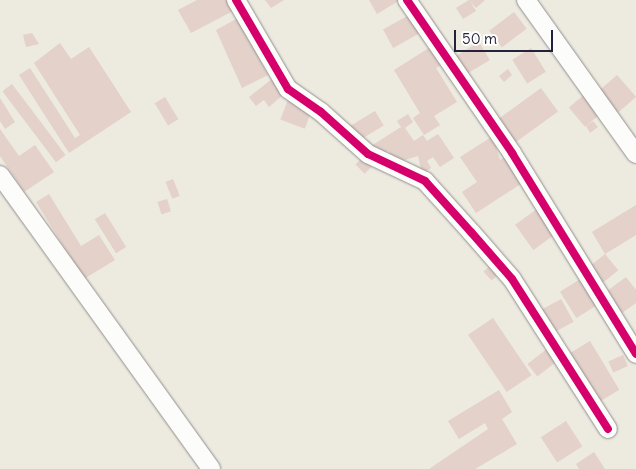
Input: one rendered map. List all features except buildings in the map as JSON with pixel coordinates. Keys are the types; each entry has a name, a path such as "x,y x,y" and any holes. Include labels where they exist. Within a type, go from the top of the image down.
{"street":[{"path":"236,0 288,89 321,112 368,154 425,181 483,245 512,279 608,429"},
{"path":"407,0 512,152 636,354"},
{"path":"526,0 636,154"},
{"path":"0,175 211,469"}],"cycle path":[{"path":"236,0 288,89 321,112 368,154 425,181 512,279 608,429"},
{"path":"407,0 512,153 636,354"}]}
